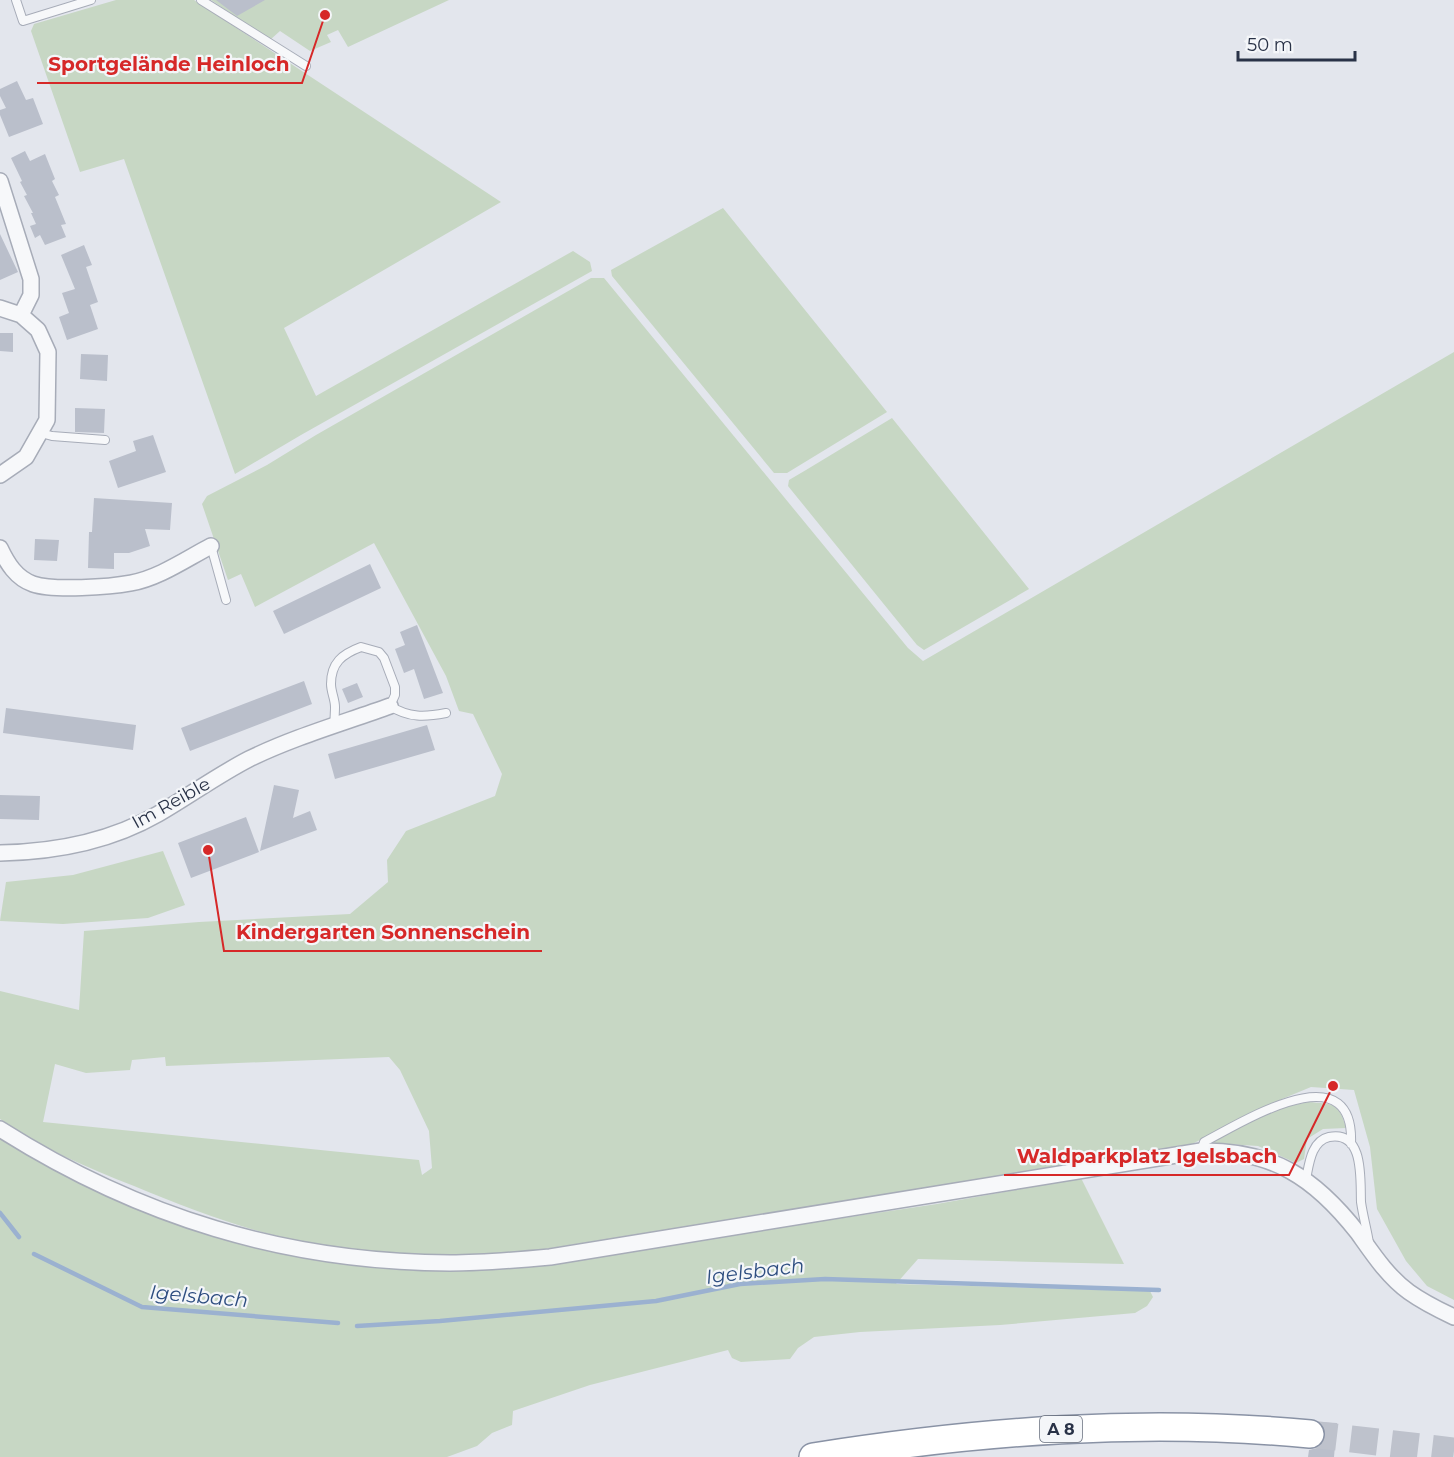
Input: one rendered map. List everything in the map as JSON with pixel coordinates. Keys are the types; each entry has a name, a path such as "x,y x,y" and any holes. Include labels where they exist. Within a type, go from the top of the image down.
{"highway":[{"name":"A 8","path":"813,1457 979,1434 1104,1427 1184,1426 1310,1442 1249,1446 1138,1443 981,1452 938,1457"}],"street":[{"path":"0,181 31,279 31,295 21,315"},
{"path":"0,308 21,315 38,330 48,352 47,420 26,457 0,474"},
{"path":"0,548 4,569 33,584 92,587 132,583 166,570 211,546"},
{"name":"Im Reible","path":"0,853 68,847 128,828 156,815 248,760 390,706"},
{"path":"0,1128 30,1148 88,1179 136,1200 231,1234 274,1245 330,1255 441,1263 550,1257 1201,1151 1247,1154 1278,1165 1306,1179 1327,1197 1388,1272 1409,1292 1454,1317"}],"lane":[{"path":"16,0 23,21 91,0"},
{"path":"201,0 306,66"},
{"path":"41,433 105,440"},
{"path":"211,546 226,600"},
{"path":"335,726 331,684 334,666 340,657 361,647 379,652 384,658 395,687 390,706 402,714 429,716 446,712"},
{"path":"1201,1151 1204,1142 1272,1107 1297,1098 1330,1099 1341,1106 1350,1125 1352,1144 1358,1155 1362,1204 1371,1250"},
{"path":"1306,1179 1313,1151 1319,1142 1328,1137 1341,1138 1352,1144"}],"green space":[{"path":"116,0 194,0 501,202 284,328 316,396 573,251 590,262 592,271 235,474 124,159 80,172 31,31 34,24"},
{"path":"211,0 449,0 348,47 338,30 327,35 331,42 310,51 280,31 270,40"},
{"path":"723,208 887,412 787,473 774,473 612,276 611,270"},
{"path":"591,278 604,278 908,648 923,661 1454,352 1454,1300 1427,1286 1406,1261 1377,1209 1370,1147 1354,1090 1311,1087 1180,1150 1084,1162 539,1250 457,1256 391,1254 346,1249 302,1242 244,1227 188,1208 82,1165 48,1148 0,1119 0,991 79,1010 84,931 350,914 388,882 387,860 406,831 495,796 502,774 473,714 459,711 446,676 374,543 255,607 241,574 228,580 202,504 207,496 267,465","holes":["165,1057 166,1066 389,1057 400,1070 429,1131 432,1168 422,1175 419,1160 43,1122 55,1064 86,1073 130,1070 132,1060"]},
{"path":"892,418 1029,589 924,650 917,645 788,486 789,480"},
{"path":"163,851 185,905 148,918 63,924 0,921 6,882 73,875"},
{"path":"1308,1102 1334,1106 1341,1113 1346,1128 1323,1129 1307,1139 1304,1159 1296,1163 1258,1146 1213,1143 1276,1109"},
{"path":"0,1139 74,1181 123,1203 263,1249 338,1262 493,1269 571,1262 687,1241 937,1204 1081,1178 1124,1264 918,1259 896,1284 1150,1291 1153,1297 1147,1306 1135,1313 1000,1325 860,1332 814,1337 798,1348 790,1359 741,1362 732,1358 728,1350 590,1385 513,1411 512,1425 492,1433 477,1446 447,1457 0,1457"}],"building":[{"path":"216,0 265,0 237,16"},
{"path":"17,81 26,100 33,98 43,124 9,137 0,115 0,110 6,108 0,96 0,89"},
{"path":"25,151 30,161 45,154 55,179 52,181 59,195 55,197 66,224 61,225 66,237 45,245 40,235 35,238 30,226 36,224 31,213 33,213 24,196 27,195 11,158"},
{"path":"0,234 18,272 0,280"},
{"path":"84,245 92,265 86,267 98,302 90,305 98,329 67,340 59,317 69,313 62,293 75,289 61,255"},
{"path":"0,333 13,333 13,352 0,351"},
{"path":"81,354 108,355 107,381 80,379"},
{"path":"75,408 105,409 104,433 75,432"},
{"path":"153,435 166,472 118,488 109,461 136,451 133,441"},
{"path":"94,498 172,503 170,530 145,529 150,546 129,553 114,553 114,569 88,568 89,532 92,532"},
{"path":"35,539 59,540 57,561 34,560"},
{"path":"370,564 381,588 284,634 273,611"},
{"path":"417,625 443,693 424,699 414,669 404,673 395,649 405,645 400,632"},
{"path":"304,681 312,704 190,751 181,728"},
{"path":"357,683 363,697 348,703 342,689"},
{"path":"6,708 136,725 133,750 3,733"},
{"path":"427,725 435,750 335,779 328,754"},
{"path":"274,785 299,790 293,818 310,811 317,830 260,851"},
{"path":"0,795 40,796 39,820 0,819"},
{"path":"246,817 259,852 191,878 178,843"},
{"path":"1319,1422 1337,1423 1334,1457 1308,1457 1309,1450 1317,1448 1326,1436"}],"waterway":[{"name":"Igelsbach","path":"0,1213 19,1237"},
{"name":"Igelsbach","path":"34,1254 142,1307 338,1323"},
{"name":"Igelsbach","path":"357,1326 440,1321 656,1301 740,1284 825,1279 1159,1290"}],"tunnel":[{"path":"1310,1434 1454,1451"}],"place":[{"name":"Sportgelände Heinloch","path":"325,15"},
{"name":"Kindergarten Sonnenschein","path":"208,850"},
{"name":"Waldparkplatz Igelsbach","path":"1333,1086"}]}
